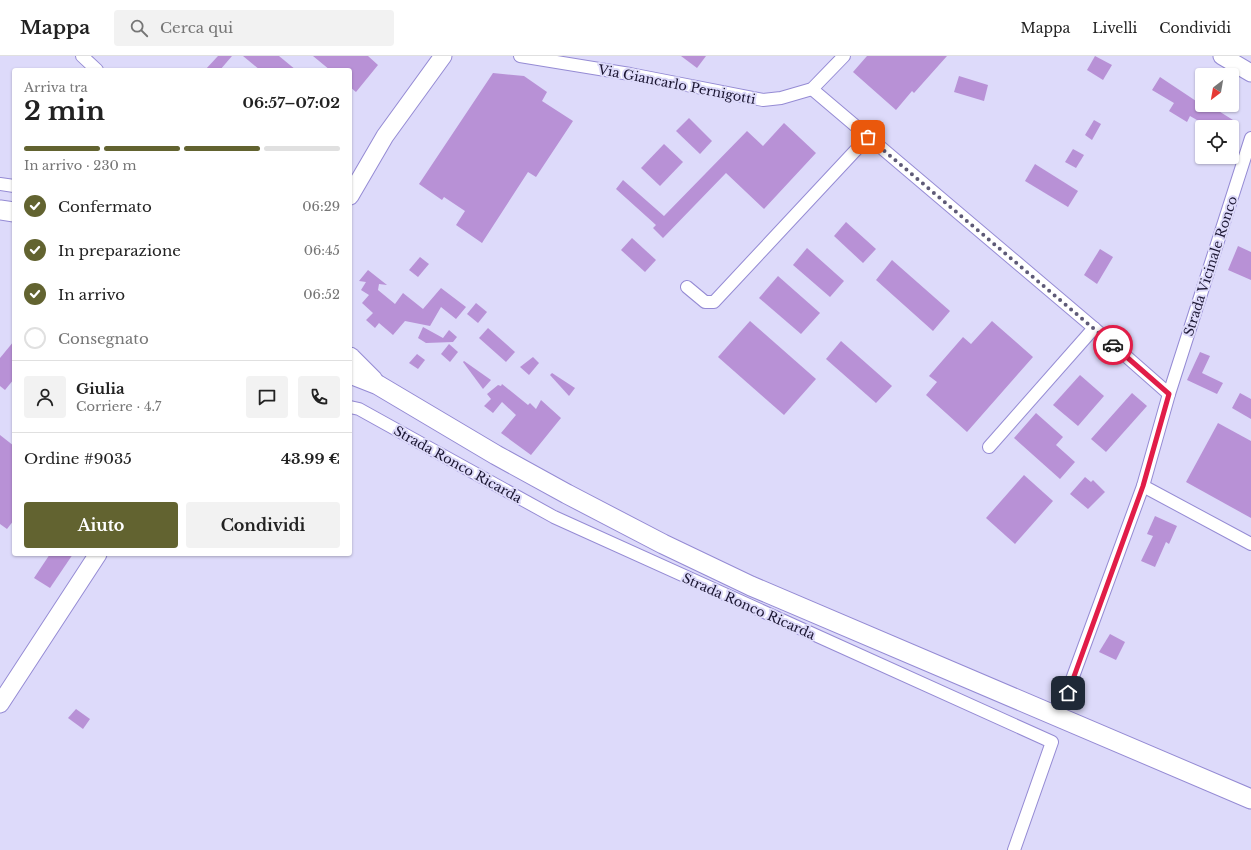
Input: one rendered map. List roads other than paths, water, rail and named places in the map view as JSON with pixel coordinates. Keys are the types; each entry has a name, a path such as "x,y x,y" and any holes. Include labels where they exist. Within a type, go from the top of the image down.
{"main road":[{"path":"352,193 385,136 411,98 443,56"},
{"path":"1222,56 1251,72"},
{"path":"0,210 12,212"},
{"path":"352,359 378,385"},
{"path":"352,375 378,385 496,455 663,544 766,592 1251,799"},
{"path":"0,704 97,556"}],"street":[{"path":"82,56 95,68"},
{"name":"Via Giancarlo Pernigotti","path":"520,56 630,74 763,100 781,98 812,89 844,56"},
{"path":"812,89 1094,328 1169,394 1143,486 1068,693"},
{"path":"687,287 706,302 714,302 868,137"},
{"name":"Strada Vicinale Ronco","path":"1169,394 1251,138"},
{"path":"0,184 12,186"},
{"path":"989,447 1094,328"},
{"name":"Strada Ronco Ricarda","path":"352,407 359,409 554,517 1052,742 1014,850"},
{"path":"1143,486 1251,544"}]}
